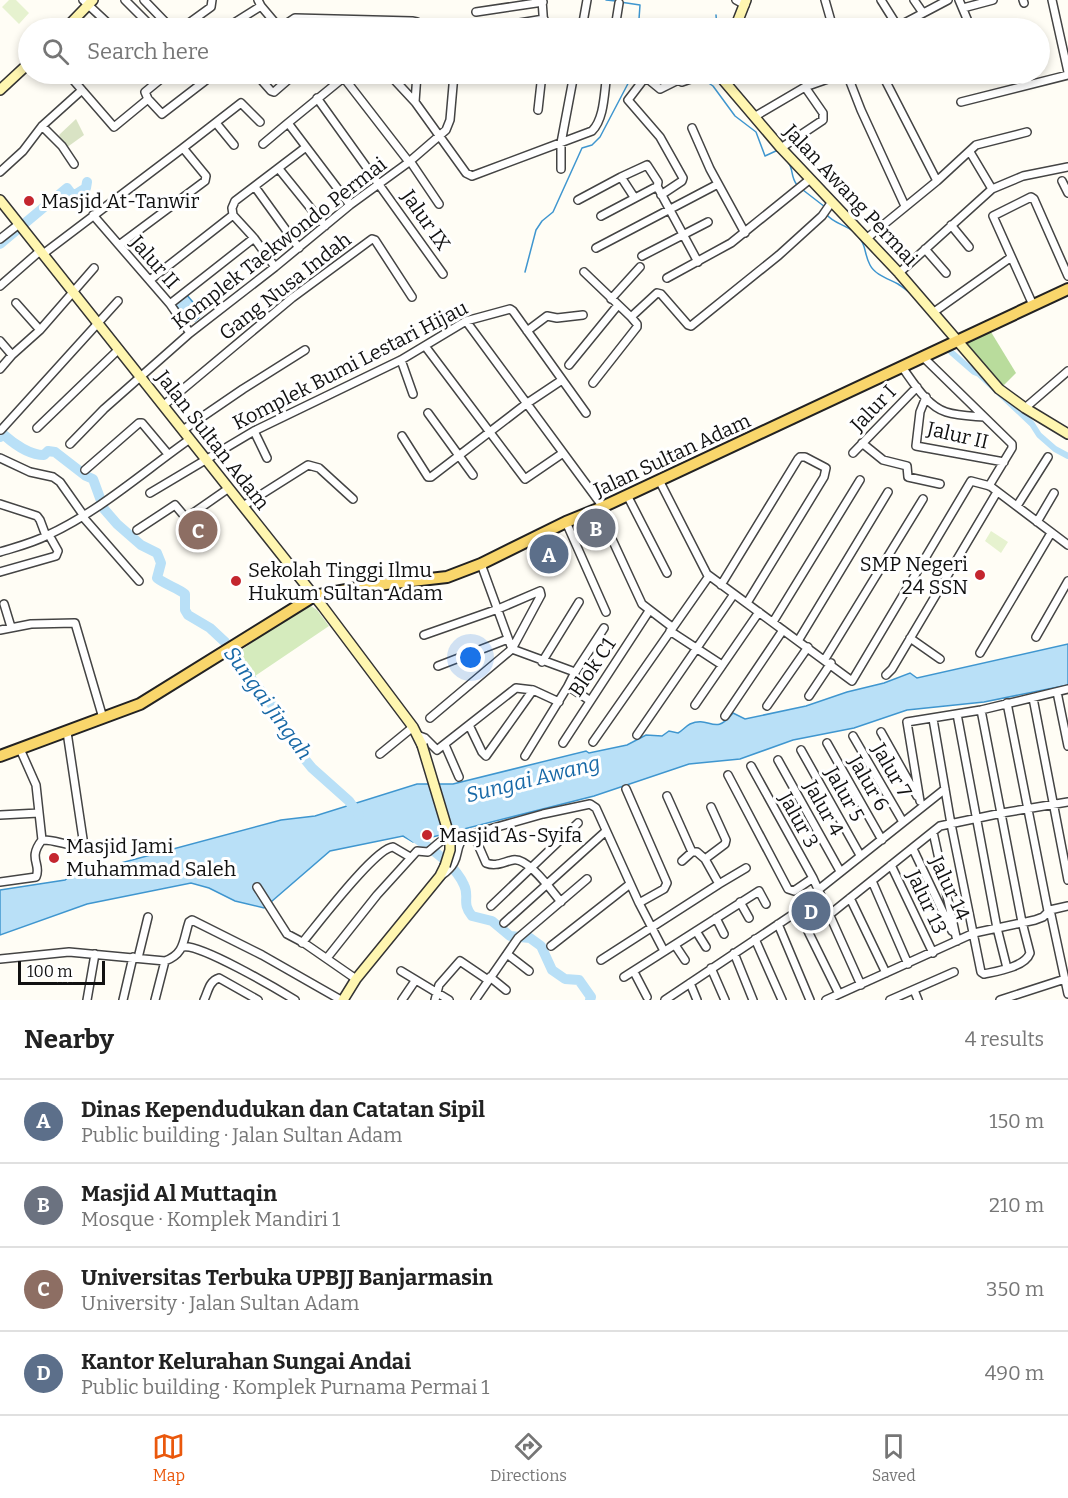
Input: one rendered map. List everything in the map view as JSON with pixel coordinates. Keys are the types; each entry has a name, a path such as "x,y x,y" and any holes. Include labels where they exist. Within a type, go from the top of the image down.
{"main road":[{"name":"Jalan Sultan Adam","path":"314,596 368,586 437,579 481,564 566,522 1068,290"},
{"path":"0,756 145,701 314,596"}],"street":[{"path":"125,0 143,18"},
{"path":"144,0 161,18"},
{"path":"196,18 211,8 212,0"},
{"path":"584,18 587,0"},
{"path":"825,0 830,18"},
{"path":"881,0 891,18"},
{"path":"914,0 923,13"},
{"path":"914,18 948,0"},
{"path":"959,0 967,18"},
{"path":"963,8 993,0"},
{"path":"1050,79 1068,74 1052,0"},
{"path":"476,12 543,1 544,18"},
{"path":"78,18 88,2 103,18"},
{"path":"738,18 742,2"},
{"path":"242,18 259,3 271,18"},
{"path":"617,18 619,3"},
{"path":"0,90 18,73"},
{"path":"77,84 114,127 148,99"},
{"path":"153,84 146,89 145,94 162,114 201,84"},
{"path":"265,84 274,92 283,84"},
{"path":"263,144 335,84"},
{"path":"352,84 439,204"},
{"path":"398,84 415,102 466,173 471,176 587,133 596,127 605,84"},
{"path":"415,102 416,84"},
{"path":"438,136 446,130 450,120 453,84"},
{"path":"538,111 541,84"},
{"path":"561,169 561,142 572,84"},
{"path":"601,216 634,197 659,191 682,181 683,178 660,138 628,100 640,84"},
{"path":"654,84 660,88 669,84"},
{"name":"Jalan Awang Permai","path":"726,84 780,148 803,185 830,206 899,273 999,389 1068,434"},
{"path":"754,117 814,84"},
{"path":"851,84 905,206"},
{"path":"887,84 937,181"},
{"path":"961,102 1030,84"},
{"path":"780,148 823,120 823,113 805,87"},
{"path":"0,172 24,151 42,126 82,90"},
{"name":"Jalur IX","path":"317,98 443,274"},
{"path":"0,286 241,103 260,122"},
{"path":"216,123 234,145"},
{"path":"288,123 350,205"},
{"path":"42,126 62,146 74,164"},
{"path":"692,128 718,184 745,233"},
{"path":"866,239 980,143 1028,132"},
{"name":"Komplek Taekwondo Permai","path":"70,444 104,409 190,333 438,136"},
{"path":"275,267 254,238 233,215 233,205 306,147"},
{"path":"119,245 205,181 206,176 183,148"},
{"path":"970,152 992,189"},
{"path":"579,200 647,165 658,182 659,191 698,262"},
{"path":"899,273 992,189 1023,176 1068,167"},
{"path":"279,169 325,226"},
{"path":"621,177 634,197"},
{"path":"1062,181 1068,193"},
{"path":"596,248 718,184"},
{"path":"667,278 745,233 803,185"},
{"path":"255,187 298,248"},
{"path":"1033,305 993,216 1031,197 1036,203 1068,276"},
{"name":"Jalan Sultan Adam","path":"2,205 164,405 314,596"},
{"path":"630,317 659,293 688,326 692,326 771,262 830,206"},
{"name":"Jalur II","path":"93,215 170,304 190,333"},
{"path":"150,280 233,215"},
{"path":"642,256 708,222"},
{"path":"951,225 969,247"},
{"path":"0,239 20,226"},
{"path":"170,304 254,238"},
{"name":"Gang Nusa Indah","path":"164,405 292,298 372,239 375,240 412,297"},
{"path":"925,249 946,273"},
{"path":"934,312 1010,258"},
{"path":"611,299 640,267"},
{"path":"0,369 40,330 94,268"},
{"path":"584,272 637,324 593,383"},
{"path":"1,430 118,301"},
{"path":"16,303 40,330"},
{"path":"569,365 618,305"},
{"name":"Komplek Bumi Lestari Hijau","path":"150,493 254,431 401,360 466,321 510,309 527,331"},
{"path":"583,315 557,318 547,316 527,331 586,413"},
{"path":"466,321 563,453 600,508 642,604 671,629 722,665"},
{"path":"0,341 12,355"},
{"path":"425,346 526,480 563,453"},
{"path":"38,428 119,349"},
{"path":"0,552 48,536 98,507 168,454 186,435 243,388 305,350"},
{"path":"923,357 1012,444 989,486"},
{"path":"401,360 413,393"},
{"path":"902,367 926,397 946,412 984,417"},
{"path":"1025,408 1068,371"},
{"path":"402,436 430,477 526,404 562,380"},
{"name":"Jalur I","path":"853,453 917,387"},
{"name":"Jalur II","path":"926,397 920,412 916,446 1004,462"},
{"path":"428,413 473,474"},
{"path":"85,470 139,423 142,423 154,435 168,454"},
{"path":"254,431 267,458"},
{"path":"862,443 887,462 907,466 908,477 940,484"},
{"path":"1017,506 1048,456"},
{"path":"721,585 798,459 805,457 826,468 824,477 747,603"},
{"path":"0,458 30,472 53,477 60,482 83,516 139,581"},
{"path":"243,506 308,465 319,468 353,499"},
{"path":"659,480 702,567 709,576 828,661 844,677 852,681 969,484 974,481 989,486 1066,543 1068,533"},
{"path":"772,622 860,480"},
{"path":"137,530 174,505 186,518 229,488"},
{"path":"798,641 888,492"},
{"path":"885,675 892,669 997,492"},
{"path":"1037,522 1054,493"},
{"path":"627,495 666,573"},
{"path":"809,696 923,499"},
{"path":"0,504 37,516 58,551 56,556 0,572"},
{"path":"566,522 606,612"},
{"path":"980,653 1052,533"},
{"path":"481,564 512,649 542,662 572,671 574,674"},
{"path":"593,742 709,576"},
{"path":"1036,637 1068,581"},
{"path":"424,635 541,592 512,649 430,718"},
{"path":"637,735 734,594"},
{"path":"314,596 415,731 422,745 450,838 447,869"},
{"path":"542,662 579,602"},
{"path":"4,604 10,627"},
{"name":"Blok C1","path":"563,742 649,611"},
{"path":"695,705 759,612"},
{"path":"0,630 31,624 75,623 103,718"},
{"path":"525,756 604,628"},
{"path":"725,716 783,630"},
{"path":"910,638 940,659"},
{"path":"438,666 508,639"},
{"path":"767,706 808,647"},
{"path":"568,686 589,700"},
{"path":"415,731 425,738 435,750 445,745 513,688 523,687 534,690 559,702"},
{"path":"921,804 906,725 910,721 981,710 1068,689"},
{"path":"469,725 486,756 534,690"},
{"path":"1057,692 1068,746"},
{"path":"1033,698 1068,880"},
{"path":"1007,703 1027,809 1068,994"},
{"path":"933,719 951,824 982,974 1007,968 1030,957 981,710"},
{"path":"957,714 997,928 1007,968"},
{"path":"380,754 415,731"},
{"path":"42,840 53,839 74,846 81,844 83,838 67,732"},
{"path":"881,732 921,804"},
{"name":"Jalur 7","path":"853,735 903,822"},
{"name":"Jalur 6","path":"827,743 882,840"},
{"path":"445,745 459,777"},
{"path":"0,882 36,877 38,872 34,855 42,840 36,785 20,749"},
{"name":"Jalur 5","path":"801,750 860,855"},
{"name":"Jalur 4","path":"778,760 840,871"},
{"name":"Jalur 3","path":"751,766 813,878 861,985"},
{"path":"728,775 788,889 794,891 813,878"},
{"path":"626,789 667,883 664,889 639,903"},
{"path":"667,999 798,910 840,871 882,840 921,804 945,789"},
{"path":"667,796 692,852"},
{"path":"829,915 940,826 1068,802"},
{"path":"327,958 417,851 431,850 444,838 452,835 465,836 590,804 596,808 639,903 664,951"},
{"path":"705,859 725,844 726,840 711,807"},
{"path":"0,815 39,813"},
{"path":"491,906 578,824"},
{"path":"504,923 606,831"},
{"path":"933,832 957,941"},
{"path":"474,833 488,864 495,865 515,859 521,860 561,902"},
{"path":"0,959 69,952 165,961 176,956 183,947 189,922 192,920 262,955 342,1000 356,979 447,869 465,836"},
{"path":"302,943 362,871 385,849 393,847 410,857"},
{"name":"Jalur 14","path":"913,849 957,941"},
{"path":"682,861 692,852 697,852 705,859 719,884"},
{"name":"Jalur 13","path":"891,865 933,953"},
{"path":"601,960 746,868"},
{"path":"474,1000 521,936 587,879"},
{"path":"872,881 908,964"},
{"path":"551,946 630,884"},
{"path":"257,887 287,934 356,979"},
{"path":"624,977 759,891 766,904"},
{"path":"850,898 886,973"},
{"path":"740,902 749,918"},
{"path":"826,1000 974,933 1035,920 1043,917 1049,911 1068,906"},
{"path":"798,910 839,994"},
{"path":"123,1000 148,917"},
{"path":"716,918 724,934"},
{"path":"778,924 810,1000"},
{"path":"696,931 706,947"},
{"path":"755,939 782,1000"},
{"path":"675,945 685,960"},
{"path":"183,947 187,946 211,954 295,1000"},
{"path":"734,953 753,1000"},
{"path":"87,1000 95,954"},
{"path":"507,954 529,971"},
{"path":"155,1000 165,961"},
{"path":"435,1000 441,982 460,961 506,990"},
{"path":"711,968 725,1000"},
{"path":"401,971 449,1000"},
{"path":"634,972 647,997"},
{"path":"890,1000 954,972"},
{"path":"204,1000 211,983 219,978 258,1000"},
{"path":"1000,1000 1065,979"},
{"path":"402,1000 415,981"},
{"path":"690,983 697,1000"},
{"path":"914,990 918,1000"}],"green space":[{"path":"9,0 16,0 29,13 24,18 18,18 18,23 2,7"},
{"path":"76,119 84,135 66,148 59,135"},
{"path":"991,332 1016,373 1002,387 966,344"},
{"path":"991,531 1008,542 1001,553 985,541"},
{"path":"311,606 329,626 255,676 237,653 284,620"}],"water":[{"path":"186,294 203,314 195,321 186,318 174,303"},
{"name":"Sungai Awang","path":"1068,644 1068,685 984,702 907,710 854,728 793,740 740,759 689,764 594,796 413,842 403,836 330,851 264,908 235,901 209,888 191,883 87,904 0,935 0,890 65,880 76,871 91,871 281,820 315,816 417,784 453,784 586,751 589,753 627,745 646,735 662,736 669,731 678,733 688,725 697,722 721,724 733,713 745,719 806,706 910,673 917,678"}],"waterway":[{"path":"606,0 616,1"},
{"path":"620,2 640,5 639,18"},
{"path":"525,272 536,230 542,221 553,212 582,148 592,145 600,137 628,84"},
{"path":"710,84 735,116 756,132 765,156 778,150"},
{"path":"788,162 797,185"},
{"path":"0,244 67,188 73,196 86,188 87,182"},
{"path":"803,190 825,207"},
{"path":"826,214 832,220 851,229 858,237 875,271 913,295"},
{"path":"951,352 979,374 1032,424 1039,435 1055,449 1068,456"},
{"name":"Sungai Jingah","path":"0,437 4,435 33,453 44,455 48,451 55,452 93,479 104,509 141,545 157,553 161,563 157,578 185,594 185,610 188,615 210,628 225,642 234,657 280,715 294,746 312,768 349,801 359,815"},
{"path":"408,832 454,869 466,889 466,904 472,916 492,921 510,936 530,938 541,946 552,970 565,979 579,980 591,997 590,1000"}],"place":[{"name":"Masjid At-Tanwir","path":"29,201"},
{"name":"Masjid Al Muttaqin","path":"596,528"},
{"name":"Universitas Terbuka UPBJJ Banjarmasin","path":"198,530"},
{"name":"Dinas Kependudukan dan Catatan Sipil","path":"549,554"},
{"name":"SMP Negeri 24 SSN","path":"980,575"},
{"name":"Sekolah Tinggi Ilmu Hukum Sultan Adam","path":"236,581"},
{"name":"Masjid As-Syifa","path":"427,835"},
{"name":"Masjid Jami Muhammad Saleh","path":"54,858"},
{"name":"Kantor Kelurahan Sungai Andai","path":"811,911"}]}
